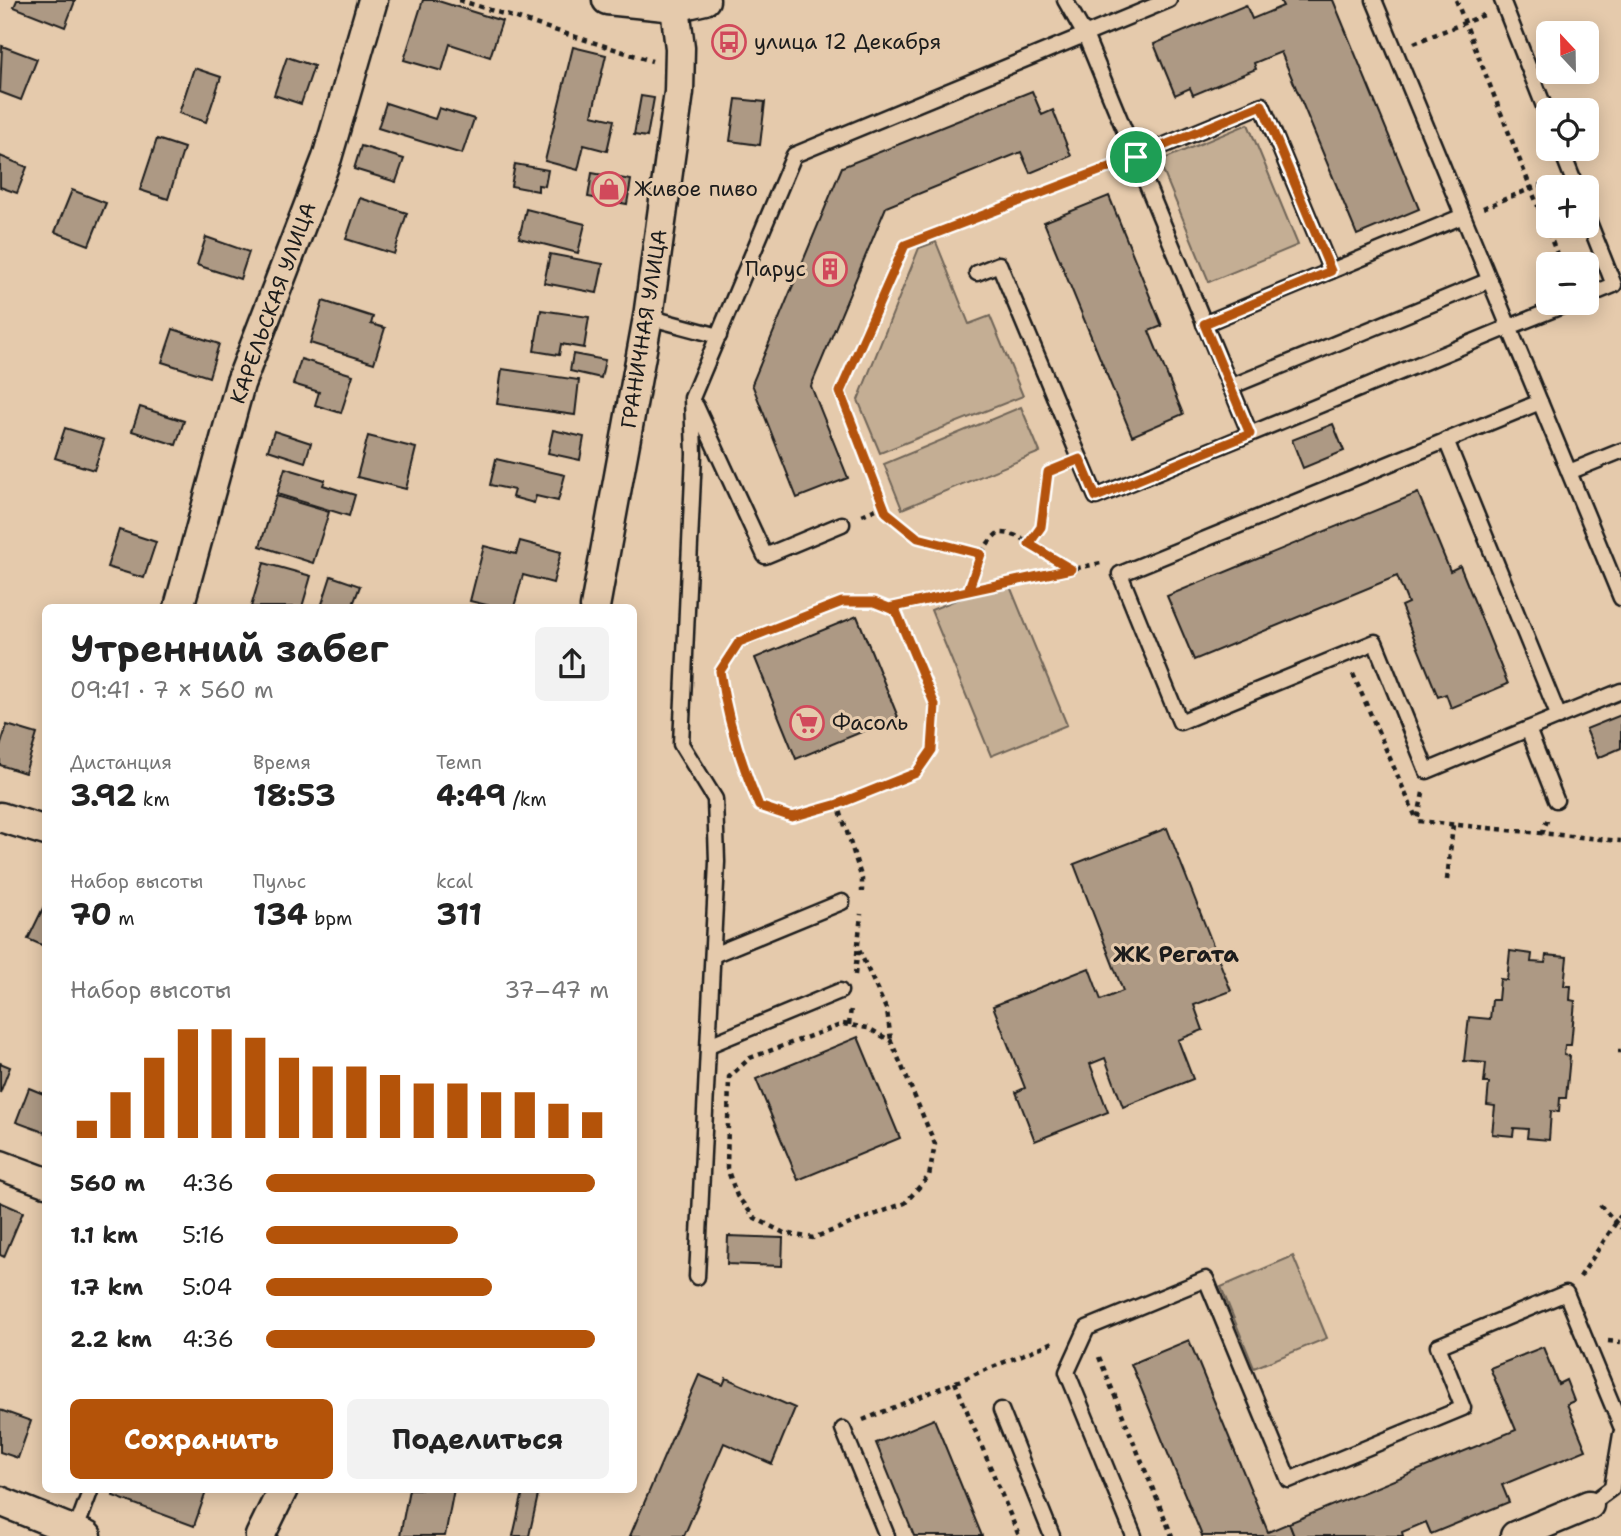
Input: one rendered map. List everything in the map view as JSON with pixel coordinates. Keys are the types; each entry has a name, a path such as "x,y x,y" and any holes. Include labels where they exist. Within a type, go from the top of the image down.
{"street":[{"name":"КАРЕЛЬСКАЯ УЛИЦА","path":"180,604 240,384 327,158 373,0"},
{"path":"607,0 675,7 705,0"},
{"name":"ГРАНИЧНАЯ УЛИЦА","path":"596,604 648,317 679,92 675,7"},
{"path":"0,817 42,830"},
{"path":"0,1165 42,1181"},
{"path":"260,1536 281,1493"},
{"path":"0,1501 81,1534"},
{"path":"1515,1536 1589,1505"}],"lane":[{"path":"1065,0 1085,35 1250,434"},
{"path":"697,1277 717,862 715,799 681,744 694,454 692,398 794,155 1169,0"},
{"path":"1374,0 1621,598"},
{"path":"1503,4 1541,98"},
{"path":"1136,157 1262,105 1331,271"},
{"path":"1565,161 1570,173"},
{"path":"1204,324 1463,216"},
{"path":"1595,238 1614,285 1599,291"},
{"path":"977,273 999,264 1096,497 1540,315"},
{"path":"1230,387 1490,280"},
{"path":"648,317 719,336"},
{"path":"692,398 765,556 842,524"},
{"path":"1540,402 1120,574 1180,722 1375,642 1427,771 1621,691"},
{"path":"1446,440 1559,717"},
{"path":"1569,472 1621,451"},
{"path":"1528,729 1556,800"},
{"path":"713,955 842,902"},
{"path":"709,1045 849,993"},
{"path":"1134,1536 1067,1373 1087,1328 1206,1279 1289,1480 1463,1408 1438,1346 1566,1293 1621,1426"},
{"path":"1000,1410 1052,1536"},
{"path":"843,1429 887,1536"},
{"path":"1589,1505 1612,1488 1621,1434"},
{"path":"81,1534 90,1493"}],"path":[{"path":"459,0 680,69"},
{"path":"1456,0 1556,252"},
{"path":"1395,51 1465,23 1503,4"},
{"path":"981,554 918,538 886,512 840,392 905,245 1136,157"},
{"path":"1463,216 1570,173"},
{"path":"1029,544 1041,527 1048,472 1080,459"},
{"path":"968,591 981,554 989,540 998,533 1020,535 1029,544 1071,569"},
{"path":"889,608 1101,562 1120,574"},
{"path":"842,602 874,602 896,611 935,705 932,750 916,773 838,804 792,817 759,806 727,721 720,671 739,642 842,602"},
{"path":"1344,655 1417,821"},
{"path":"1417,821 1427,771"},
{"path":"838,804 862,879 859,950 849,993 849,1025"},
{"path":"1417,821 1621,841"},
{"path":"1447,880 1453,825"},
{"path":"859,950 887,1011 891,1041 935,1144 929,1176 905,1203 813,1238 784,1233 755,1218 737,1196 727,1168 729,1077 750,1058 843,1024 868,1028 891,1041"},
{"path":"1601,1205 1621,1228"},
{"path":"1566,1293 1573,1288 1621,1215"},
{"path":"843,1429 1087,1328 1172,1536"},
{"path":"955,1382 1019,1536"}],"shaded area":[{"path":"1248,124 1298,245 1209,282 1159,161"},
{"path":"936,242 969,324 990,316 1023,396 880,453 858,400 919,248"},
{"path":"1021,407 1040,452 902,509 884,464"},
{"path":"1007,579 1067,725 991,756 931,610"},
{"path":"1293,1256 1327,1338 1254,1368 1221,1287"}],"building":[{"path":"17,0 75,1 65,27 14,7"},
{"path":"423,0 435,0 502,21 490,57 450,44 442,71 404,60"},
{"path":"1280,0 1333,0 1419,209 1357,235 1281,52 1254,63 1256,69 1193,95 1190,88 1175,95 1154,44 1246,5 1252,19 1283,6"},
{"path":"2,46 37,59 21,100 0,92"},
{"path":"573,47 606,55 592,115 614,120 607,151 584,145 578,170 545,161"},
{"path":"287,57 314,66 301,104 274,95"},
{"path":"194,68 221,77 206,122 179,113"},
{"name":"Парус","path":"1032,91 1042,115 1053,110 1071,156 1030,173 1021,152 886,207 811,386 848,478 797,498 752,384 842,167"},
{"path":"641,96 654,98 647,137 634,135"},
{"path":"736,99 765,102 760,145 730,141"},
{"path":"386,103 435,119 439,108 474,119 462,154 378,128"},
{"path":"157,139 184,148 168,199 140,190"},
{"path":"361,146 404,159 396,182 354,169"},
{"path":"0,156 27,167 17,193 0,187"},
{"path":"515,164 548,170 545,186 538,185 538,191 511,186"},
{"name":"Живое пиво","path":"592,173 631,180 627,204 588,197"},
{"path":"72,190 106,203 89,245 55,232"},
{"path":"1109,196 1162,326 1149,331 1183,414 1132,436 1044,222"},
{"path":"360,198 407,213 394,254 346,239"},
{"path":"526,209 585,224 578,253 519,238"},
{"path":"206,237 249,252 240,279 197,265"},
{"path":"550,254 603,264 597,293 544,283"},
{"path":"323,301 373,317 371,324 385,328 374,363 310,343"},
{"path":"541,310 589,317 584,348 561,344 559,355 534,351"},
{"path":"173,329 219,344 209,377 162,362"},
{"path":"573,354 605,360 601,378 570,371"},
{"path":"301,359 353,375 341,413 315,405 319,392 293,384"},
{"path":"502,369 579,380 575,415 497,404"},
{"path":"140,407 184,421 176,445 132,431"},
{"path":"1333,424 1344,451 1303,468 1292,440"},
{"path":"65,428 104,440 94,470 55,458"},
{"path":"553,430 584,437 580,460 548,453"},
{"path":"274,431 311,443 305,462 268,450"},
{"path":"368,436 416,448 406,489 357,477"},
{"path":"496,459 565,475 558,501 536,496 534,503 512,497 514,490 490,485"},
{"path":"285,468 325,480 323,485 355,495 349,516 277,494"},
{"path":"1418,493 1450,571 1460,566 1508,684 1451,708 1446,694 1438,697 1401,606 1408,603 1397,576 1194,660 1167,596"},
{"path":"276,496 329,512 313,563 260,546"},
{"path":"119,530 156,542 144,578 107,567"},
{"path":"520,541 561,552 553,583 523,575 515,604 482,604 470,601 484,546 516,554"},
{"path":"264,563 311,576 303,604 252,604"},
{"path":"331,576 360,586 353,604 322,604"},
{"path":"857,616 898,717 796,759 755,658"},
{"path":"1621,715 1621,748 1598,758 1586,729"},
{"path":"7,725 37,734 25,773 0,765 0,747"},
{"path":"1167,828 1231,991 1194,1005 1203,1030 1178,1040 1193,1079 1123,1107 1105,1058 1090,1064 1108,1112 1035,1141 1016,1092 1025,1088 993,1006 1089,968 1101,1000 1123,991 1074,864"},
{"path":"42,910 42,945 28,939"},
{"path":"1510,951 1532,954 1531,962 1545,963 1546,955 1567,957 1564,986 1571,986 1570,1000 1575,1001 1571,1045 1565,1045 1564,1055 1570,1056 1566,1098 1560,1098 1559,1112 1551,1111 1549,1140 1527,1138 1528,1129 1514,1128 1513,1136 1492,1134 1495,1106 1487,1105 1489,1083 1484,1083 1486,1063 1464,1061 1469,1017 1490,1019 1492,1000 1498,1000 1500,979 1507,980"},
{"path":"858,1037 900,1138 798,1180 756,1079"},
{"path":"0,1063 10,1067 0,1093"},
{"path":"29,1088 42,1093 42,1132 16,1122"},
{"path":"0,1202 23,1212 4,1257 0,1255"},
{"path":"728,1236 783,1238 782,1266 727,1264"},
{"path":"1189,1340 1268,1532 1289,1523 1294,1536 1202,1536 1131,1364"},
{"path":"1543,1347 1558,1384 1566,1380 1574,1401 1567,1404 1586,1450 1502,1485 1509,1502 1431,1534 1426,1522 1402,1532 1403,1536 1294,1536 1289,1523 1516,1430 1490,1368"},
{"path":"699,1375 723,1385 726,1378 795,1408 772,1464 724,1443 684,1536 630,1536"},
{"path":"0,1410 31,1421 18,1458 0,1452"},
{"path":"934,1419 982,1536 914,1536 876,1443"},
{"path":"114,1493 206,1493 194,1526 113,1496"},
{"path":"408,1493 453,1493 445,1536 400,1536"},
{"path":"523,1493 538,1495 529,1536 513,1536"}],"place":[{"name":"улица 12 Декабря","path":"729,42"},
{"name":"Живое пиво","path":"609,189"},
{"name":"Парус","path":"830,269"},
{"name":"Фасоль","path":"807,723"}],"district":[{"name":"ЖК Регата","path":"1176,954"}],"route":[{"path":"1136,157 905,245 840,392 886,512 918,538 981,554 968,591 889,608 874,602 842,602 739,642 720,671 727,721 759,806 792,817 838,804 916,773 932,750 935,705 896,611 889,608 1071,569 1029,544 1041,527 1048,472 1080,459 1096,497 1250,434 1204,324 1331,271 1262,105 1136,157"}]}
